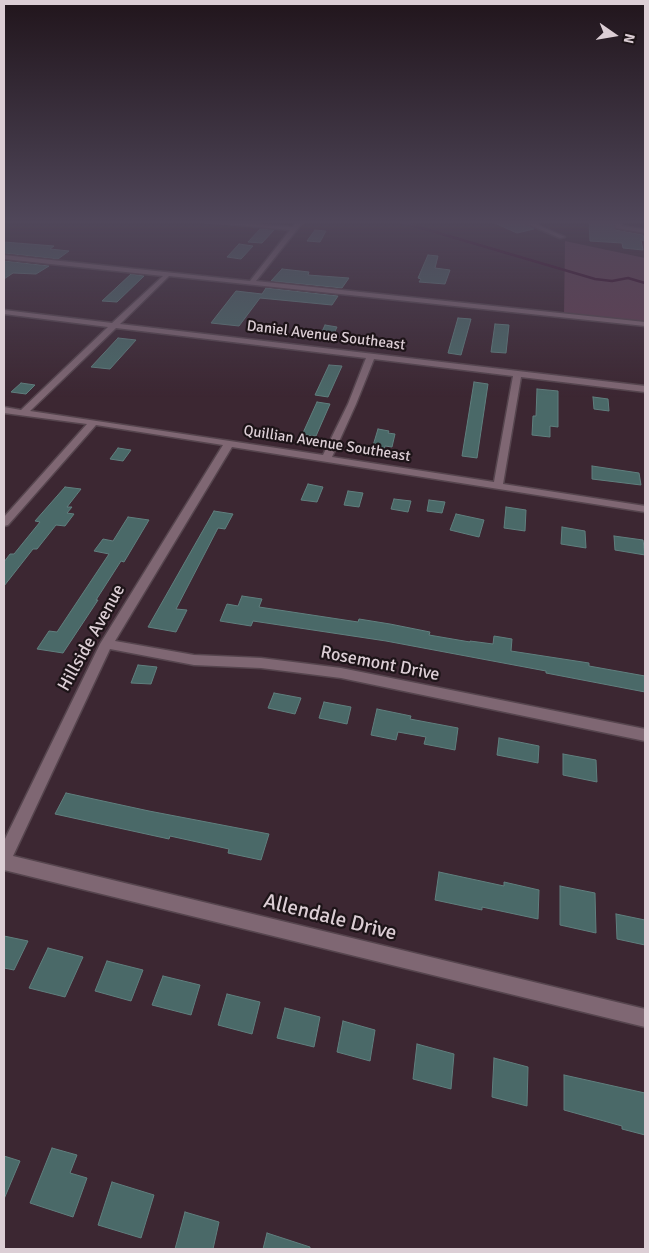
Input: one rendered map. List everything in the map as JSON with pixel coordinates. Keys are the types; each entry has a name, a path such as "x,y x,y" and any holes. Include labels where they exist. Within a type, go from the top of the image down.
{"street":[{"path":"22,413 160,280"},
{"path":"236,280 645,324"},
{"name":"Daniel Avenue Southeast","path":"4,312 645,389"},
{"path":"326,458 352,404 370,355"},
{"path":"498,486 517,374"},
{"name":"Quillian Avenue Southeast","path":"4,410 326,458 645,510"},
{"path":"4,523 94,422"},
{"name":"Hillside Avenue","path":"4,858 106,644 229,444"},
{"name":"Rosemont Drive","path":"106,644 194,660 262,663 341,673 645,735"},
{"name":"Allendale Drive","path":"4,862 645,1018"}],"shaded area":[{"path":"564,280 645,280 645,323 564,314"}],"building":[{"path":"124,280 139,280 117,302 102,301"},
{"path":"271,280 347,280 342,288"},
{"path":"420,280 446,280 445,284 419,282"},
{"path":"266,288 338,296 332,305 260,298 239,326 211,323 236,291 262,294"},
{"path":"458,318 471,319 461,355 448,353"},
{"path":"495,324 509,325 506,353 491,352"},
{"path":"325,325 337,327 332,338 320,336"},
{"path":"118,338 136,340 110,369 91,367"},
{"path":"329,365 342,366 328,397 315,395"},
{"path":"474,382 488,384 477,458 462,456"},
{"path":"21,383 35,385 26,394 11,392"},
{"path":"537,389 558,391 558,427 550,426 550,437 532,435 533,416 536,416"},
{"path":"593,397 608,399 609,411 594,409"},
{"path":"317,402 330,404 316,436 302,435"},
{"path":"378,429 395,434 392,447 385,446 384,450 372,449"},
{"path":"118,448 131,450 123,461 110,459"},
{"path":"592,466 639,473 641,485 592,479"},
{"path":"308,484 323,487 317,502 301,500"},
{"path":"65,487 81,489 67,507 72,507 67,513 74,514 65,526 56,525 37,549 33,549 4,586 4,562 10,554 14,554 40,522 35,521"},
{"path":"348,491 363,493 359,507 344,505"},
{"path":"394,499 411,501 408,512 391,509"},
{"path":"429,500 445,502 442,513 427,511"},
{"path":"506,507 526,510 525,531 504,528"},
{"path":"214,511 233,514 225,529 218,528 176,609 187,610 176,632 148,627"},
{"path":"456,514 484,520 479,537 450,530"},
{"path":"128,517 149,520 124,562 121,561 63,653 37,649 49,631 57,632 109,554 94,551 103,539 113,541"},
{"path":"562,527 585,531 586,548 561,544"},
{"path":"614,536 643,540 645,555 615,550"},
{"path":"242,596 262,599 259,607 358,622 359,619 390,624 430,632 429,635 470,642 493,644 494,636 512,639 511,651 589,663 589,666 645,676 645,692 386,641 253,621 251,626 220,621 227,604 238,606"},
{"path":"138,665 157,667 151,684 131,683"},
{"path":"274,693 301,698 295,714 268,708"},
{"path":"324,702 351,707 347,724 319,718"},
{"path":"377,709 411,716 410,719 458,728 455,750 424,744 426,737 398,732 396,740 371,735"},
{"path":"499,738 539,746 538,763 497,755"},
{"path":"563,754 596,760 597,782 563,775"},
{"path":"66,793 269,834 261,860 228,853 229,849 170,836 169,839 55,814"},
{"path":"439,872 504,886 504,882 539,890 538,919 482,907 482,910 435,900"},
{"path":"560,886 595,893 596,933 560,925"},
{"path":"616,914 645,920 645,945 617,939"},
{"path":"4,936 28,941 14,970 4,968"},
{"path":"48,948 83,957 65,997 29,988"},
{"path":"107,961 143,970 131,1001 95,991"},
{"path":"163,976 200,985 191,1015 152,1005"},
{"path":"227,994 260,1002 252,1034 218,1025"},
{"path":"285,1008 320,1017 314,1047 277,1038"},
{"path":"343,1021 375,1030 370,1061 337,1052"},
{"path":"417,1044 454,1054 451,1089 413,1079"},
{"path":"494,1058 528,1067 527,1106 492,1097"},
{"path":"564,1075 645,1093 645,1135 622,1129 622,1126 564,1110"},
{"path":"52,1148 77,1155 70,1173 87,1178 73,1217 30,1203"},
{"path":"4,1156 20,1161 4,1199"},
{"path":"112,1182 154,1195 141,1238 98,1225"},
{"path":"185,1212 219,1222 213,1249 175,1249"},
{"path":"267,1233 310,1247 310,1249 263,1249"}],"waterway":[{"path":"608,280 615,280"},
{"path":"636,280 645,283"}]}
